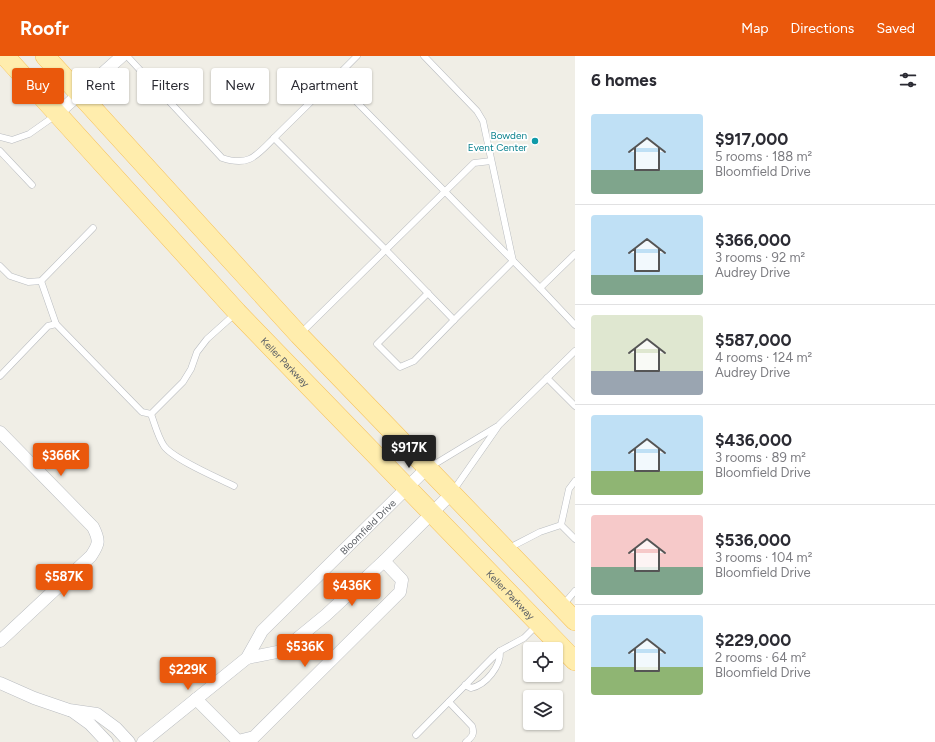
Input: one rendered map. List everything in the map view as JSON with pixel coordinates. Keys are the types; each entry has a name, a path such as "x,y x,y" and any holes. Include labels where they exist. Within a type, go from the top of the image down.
{"main road":[{"name":"Keller Parkway","path":"5,56 237,312 575,661"},
{"path":"45,56 72,87"},
{"path":"87,104 299,335 575,621"}],"street":[{"path":"109,68 122,56"},
{"path":"57,114 72,101"},
{"path":"0,432 93,527 98,537 96,548 91,556 0,641"},
{"name":"Bloomfield Drive","path":"143,742 247,658 262,631 427,468"},
{"name":"Bloomfield Drive","path":"247,658 282,651 326,616 451,494"},
{"path":"196,700 238,741 254,737 400,592 402,580 384,561"},
{"path":"0,682 12,689 34,698 69,710 97,714 116,728 129,742"},
{"path":"69,710 90,724 107,742"}],"lane":[{"path":"127,56 222,158 234,162 246,161 257,155 309,104"},
{"path":"345,68 357,56"},
{"path":"424,56 477,112 483,121 513,261"},
{"path":"359,104 575,325"},
{"path":"0,137 12,140 29,134 57,114"},
{"path":"274,138 454,320"},
{"path":"0,151 32,185"},
{"path":"299,335 474,163 491,161"},
{"path":"0,266 10,276 28,282 41,281 93,228"},
{"path":"540,288 575,254"},
{"path":"428,293 378,344 400,367 414,361 513,261"},
{"path":"41,281 56,324 142,412 151,414"},
{"path":"151,414 182,382 191,369 197,352 207,339 237,312"},
{"path":"0,376 48,326 56,324"},
{"path":"451,494 500,426 575,351"},
{"path":"547,378 575,406"},
{"path":"151,414 159,436 165,447 175,455 234,486"},
{"path":"427,468 500,426"},
{"path":"560,525 570,489 575,481"},
{"path":"560,525 575,539"},
{"path":"506,549 540,532 560,525"},
{"path":"561,607 575,591"},
{"path":"416,735 492,658 500,651 524,638 539,623"},
{"path":"465,684 471,688 479,686 489,676 500,659 500,651"},
{"path":"449,702 474,730 473,735 466,742"}],"place":[{"name":"Bowden Event Center","path":"535,141"}]}
